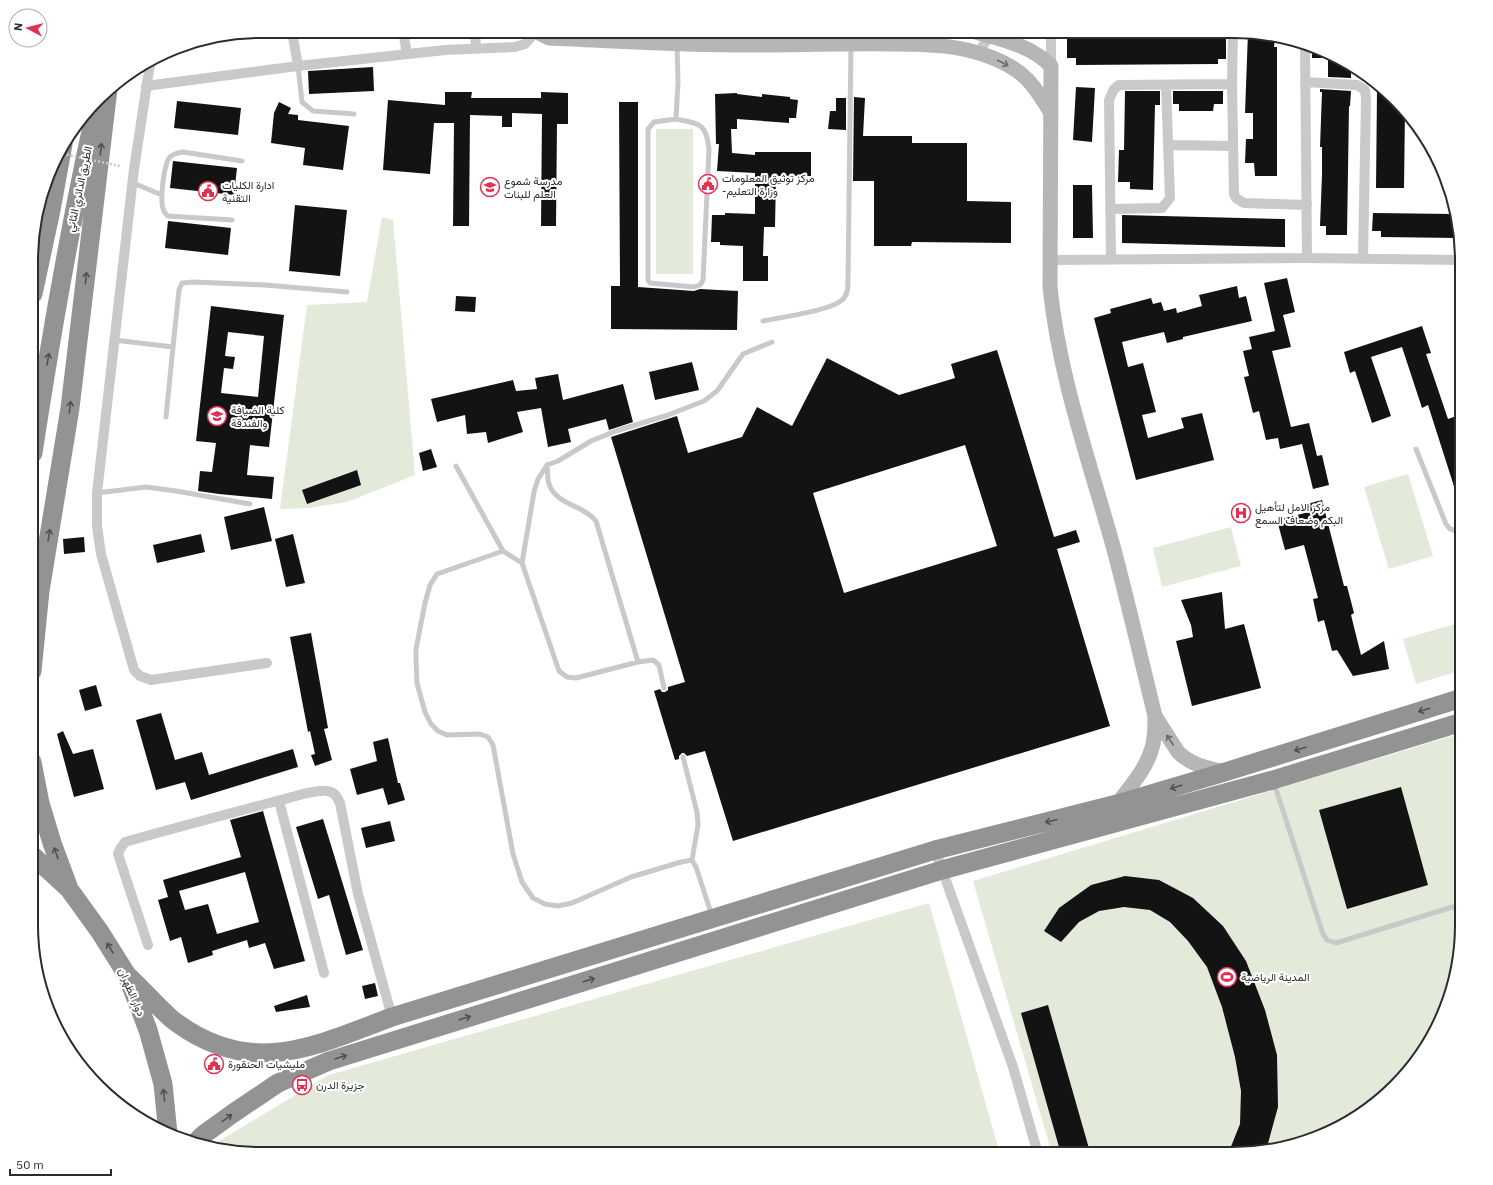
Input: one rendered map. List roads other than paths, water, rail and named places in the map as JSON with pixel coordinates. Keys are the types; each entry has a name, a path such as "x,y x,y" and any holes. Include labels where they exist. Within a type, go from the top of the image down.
{"highway":[{"path":"38,611 70,408 107,100"},
{"name":"الطريق الدائري الثاني","path":"38,418 74,208 96,111"},
{"path":"38,266 52,210 59,165"},
{"path":"127,974 175,1022 209,1043 233,1050 257,1053 294,1050 312,1046 392,1017 935,850 1117,804 1455,700"},
{"path":"200,1138 248,1102 278,1084 329,1061 942,870 1273,780 1455,724"},
{"path":"38,793 52,844 69,890"},
{"name":"دوار الظهران","path":"38,861 69,890 100,932 127,974 148,1030 163,1084 167,1126"}],"street":[{"path":"293,38 298,66"},
{"path":"404,38 407,54"},
{"path":"475,38 476,48"},
{"path":"146,86 298,66 407,54 476,48 515,48 525,44 530,38"},
{"path":"549,38 719,46 851,44 945,46 978,53 1004,62 1028,79 1036,88 1051,112"},
{"path":"978,53 989,38"},
{"path":"1002,38 1032,50 1052,66"},
{"path":"1051,38 1050,287 1052,314 1064,372 1113,547 1155,716 1153,744 1147,762 1140,774 1117,804"},
{"path":"1233,38 1232,84 1234,194 1240,201 1249,204 1307,204"},
{"path":"1305,50 1308,258"},
{"path":"149,68 133,183 97,493 97,526 101,554 134,670 140,676 151,680 267,663"},
{"path":"1305,82 1357,85 1365,90 1363,259"},
{"path":"1111,259 1109,100 1114,89 1119,85 1232,84"},
{"path":"1110,209 1162,208 1170,198 1166,85"},
{"path":"1169,145 1233,146"},
{"path":"1051,260 1308,258 1455,260"},
{"path":"1155,716 1178,752 1183,757 1198,765 1225,772"},
{"path":"148,945 118,854 125,842 184,825 279,801 320,791 329,791 336,795 340,803 358,894 376,964 392,1017"},
{"path":"279,801 324,973"},
{"path":"935,850 1013,1066 1036,1147"}],"lane":[{"path":"676,119 678,82 677,43"},
{"path":"763,321 828,308 843,299 846,294 848,287 851,44"},
{"path":"298,66 302,102 306,106 313,111 354,114"},
{"path":"676,119 700,124 706,131 708,140 703,280 700,285 694,287 650,283 648,280 648,129 654,122 676,119"},
{"path":"232,220 168,216 164,210 162,195 167,164 169,158 175,153 183,152 242,161"},
{"path":"133,183 162,195"},
{"path":"166,417 179,290 182,283 193,282 265,285 348,292"},
{"path":"114,340 173,347"},
{"path":"664,688 659,665 652,660 638,662 576,678 567,677 559,671 522,563 538,479 547,465 591,441 704,401 717,391 743,354 772,342"},
{"path":"1416,449 1446,524 1450,529 1455,530"},
{"path":"547,465 549,484 556,496 591,514 596,521 638,662"},
{"path":"456,466 503,551 522,563"},
{"path":"97,493 146,487 250,504"},
{"path":"503,551 437,574 430,585 425,603 416,649 415,676 425,712 431,724 438,732 447,735 480,734 488,737 493,745 513,854 518,871 527,890 533,898 545,904 558,906 572,903 631,877 692,860"},
{"path":"683,757 697,812 698,825 692,860 712,918"},
{"path":"1273,780 1323,934 1327,940 1336,943 1455,906"}],"place":[{"name":"مركز توثيق المعلومات -وزارة التعليم","path":"708,184"},
{"name":"مدرسة شموع العلم للبنات","path":"490,187"},
{"name":"ادارة الكليات التقنية","path":"208,191"},
{"name":"كلية الضيافة والفندقة","path":"217,416"},
{"name":"مركز الامل لتأهيل البكم وضعاف السمع","path":"1241,513"},
{"name":"المدينة الرياضية","path":"1227,977"},
{"name":"مليشيات الحنقورة","path":"214,1064"},
{"name":"جزيرة الدرن","path":"302,1085"}]}
